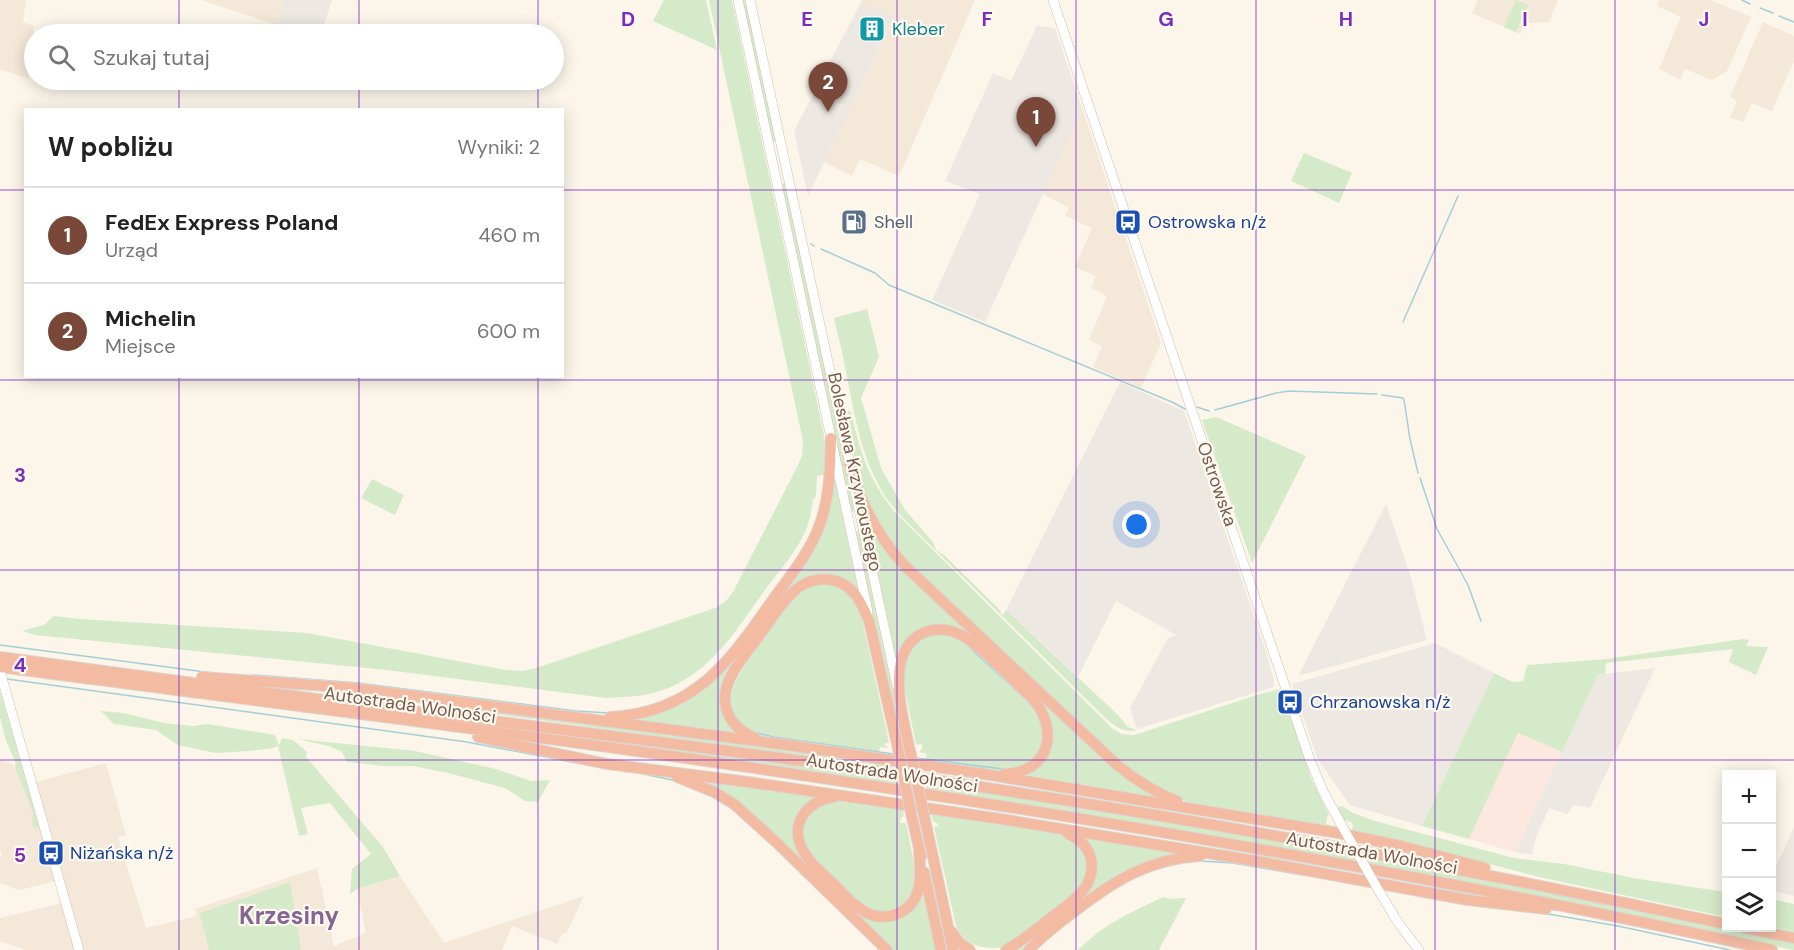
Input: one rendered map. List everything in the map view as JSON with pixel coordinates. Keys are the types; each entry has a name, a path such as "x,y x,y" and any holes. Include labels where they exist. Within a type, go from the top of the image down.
{"highway":[{"path":"570,716 622,716 650,710 694,690 727,662 796,568 816,533 827,495 831,438"},
{"path":"849,463 862,501 887,546 912,573 1128,774 1148,788 1194,807 1378,841 1496,870 1537,884"},
{"path":"794,746 754,737 744,733 734,723 726,708 725,695 738,665 787,598 800,586 811,581 831,580 840,582 850,589 861,603 872,629"},
{"name":"Bolesława Krzywoustego","path":"872,629 940,950"},
{"path":"901,703 901,659 905,649 914,639 931,630 945,630 959,634 974,644 1034,701 1043,715 1048,730 1044,752 1039,760 1030,767 1012,774 984,774"},
{"name":"Autostrada Wolności","path":"0,657 650,740 904,775 1211,824 1537,884 1722,923"},
{"name":"Autostrada Wolności","path":"0,669 666,756 1021,809 1336,862 1618,917 1772,950"},
{"path":"150,677 202,677 325,685 794,746 1215,811"},
{"name":"Bolesława Krzywoustego","path":"901,703 953,950"},
{"path":"414,722 560,755 639,768 1053,827 1468,900 1618,917"},
{"path":"639,768 685,780 714,792 734,804 887,950"},
{"path":"853,797 831,797 811,805 802,817 798,834 800,845 808,859 856,906 868,914 880,917 892,916 907,908 915,898 918,888 919,850"},
{"path":"1006,950 1072,902 1090,879 1091,859 1084,845 1078,839 1053,827"},
{"path":"1029,950 1090,899 1132,873 1177,859 1201,856 1233,858"},
{"path":"944,911 954,936 970,950"},
{"path":"1767,932 1794,938"}],"main road":[{"name":"Bolesława Krzywoustego","path":"738,0 872,629"},
{"name":"Bolesława Krzywoustego","path":"750,0 901,703"},
{"name":"Ostrowska","path":"1053,0 1313,768 1328,802 1379,891 1399,924 1419,950"},
{"path":"0,669 79,950"}],"shaded area":[{"path":"0,0 26,0 23,22 28,24 24,24 24,78 0,69"},
{"path":"202,0 285,0 276,24"},
{"path":"285,0 332,0 324,24 276,24"},
{"path":"862,0 975,0 899,176 860,159 852,176 824,162 894,18 861,2"},
{"path":"1478,0 1558,0 1549,22 1525,23 1520,34 1472,13"},
{"path":"1659,0 1711,0 1751,17 1727,71 1712,80 1685,69 1680,80 1659,69 1681,17 1657,6"},
{"path":"861,2 894,17 808,196 794,131"},
{"path":"1763,22 1794,36 1794,61 1772,111 1752,103 1743,122 1730,117 1737,101 1730,97"},
{"path":"1037,26 1055,28 1082,108 985,322 932,300 980,194 945,181 993,73 1011,81"},
{"path":"1082,108 1161,343 1141,388 1093,367 1102,346 1089,340 1107,296 1091,288 1096,276 1075,267 1092,228 1065,216 1069,208 1043,194"},
{"path":"1120,382 1184,411 1267,654 1274,681 1274,687 1137,729 1130,708 1168,638 1176,635 1116,601 1078,677 1006,610"},
{"path":"1386,504 1410,574 1427,640 1298,676"},
{"path":"1435,643 1494,673 1422,826 1350,805 1317,758 1292,684"},
{"path":"1655,668 1590,808 1574,805 1567,814 1549,808 1536,838 1532,855 1515,852 1598,673"},
{"path":"1518,733 1562,752 1515,852 1469,839"},
{"path":"0,760 14,765 26,785 106,763 126,835 118,837 146,928 196,916 195,909 317,868 334,946 366,933 357,889 400,876 444,943 584,896 567,932 562,934 557,944 512,926 502,950 26,950 0,941 0,918 67,902 60,880 19,890 0,883 2,852 0,851"},
{"path":"1794,827 1794,896 1776,892 1776,866"}],"green space":[{"path":"664,0 706,0 717,50 653,21"},
{"path":"709,0 732,0 826,448 826,474 817,476 816,497 813,499 806,530 798,545 738,628 716,654 691,676 669,688 633,696 606,698 387,670 35,635 22,631 44,625 54,616 307,633 506,670 523,671 715,608 726,601 733,592 797,467 802,456 803,441"},
{"path":"741,0 747,0 776,141 771,143"},
{"path":"1516,0 1528,5 1516,32 1504,27"},
{"path":"1304,153 1352,173 1339,203 1291,181"},
{"path":"786,184 855,511 851,512 781,185"},
{"path":"867,309 879,357 861,398 881,468 905,510 933,542 936,550 944,555 1000,610 1001,614 1003,615 1006,610 1128,727 1137,730 1121,729 1099,712 903,518 880,488 860,437 834,318"},
{"path":"851,411 871,476 894,511 1113,729 1122,734 1134,735 1260,694 1283,690 1311,778 1329,815 1326,824 1336,826 1338,830 1188,802 1141,780 914,571 874,519 858,474 845,412"},
{"path":"1216,417 1306,456 1252,563 1202,420"},
{"path":"833,471 858,590 852,586 802,581 722,694 744,737 614,719 695,692 805,559"},
{"path":"372,479 404,495 395,515 361,498"},
{"path":"866,517 874,530 1115,766 1166,799 1022,776 1032,770 1050,721 977,642 940,626 896,659"},
{"path":"860,531 907,754 903,753 855,532"},
{"path":"823,582 815,584 804,590 822,584 835,587 850,595 839,586 848,592 852,597 856,604 862,619 889,742 884,744 889,748 880,747 879,752 761,734 744,726 735,717 738,721 745,727 765,736 891,754 891,756 762,737 743,729 732,718 728,706 729,693 734,679 742,665 785,604 800,590 809,585","holes":["794,598 752,654 737,680 732,693 731,705 734,716 730,706 730,697 736,676 768,630 784,609"]},
{"path":"943,632 965,640 1036,707 1045,739 1037,758 1013,771 993,771 921,761 920,758 926,758 927,754 919,752 922,744 916,745 903,680 904,660 920,638"},
{"path":"1749,640 1746,646 1768,647 1756,675 1729,662 1733,649 1606,663 1605,674 1598,674 1562,752 1518,733 1469,839 1422,826 1494,673 1513,682 1523,681 1527,665 1606,659"},
{"path":"6,662 896,778 898,787"},
{"path":"326,688 892,763 893,768 325,691"},
{"path":"0,691 39,826 37,828 33,827 33,813 6,741 0,718"},
{"path":"101,711 124,713 164,723 193,726 208,724 275,735 279,745 282,738 293,740 307,752 306,757 383,847 400,876 357,889 350,894 352,869 371,854 330,803 301,808 308,834 299,836 278,746 216,753 178,745 156,730 114,724"},
{"path":"297,739 415,751 496,769 531,781 550,780 538,802 525,801 505,788 448,773 413,766 347,762 342,752 329,746"},
{"path":"691,777 822,795 804,809 799,851 879,920 922,893 936,950 891,950 748,812"},
{"path":"925,782 1351,853 1357,862 927,791"},
{"path":"839,799 902,807 904,816 900,823 906,823 915,869 914,891 903,908 878,913 854,900 805,848 802,825 813,808"},
{"path":"1342,806 1353,813 1375,821 1514,858 1564,864 1639,879 1722,891 1722,916 1539,877 1397,840 1352,831 1353,823 1344,820 1338,809"},
{"path":"931,812 1059,832 1078,843 1088,860 1085,881 1069,899 1004,947 989,948 976,945 964,938 956,926 934,827 938,824 933,821"},
{"path":"1078,834 1199,854 1142,866 1026,950 1012,950 1092,880"},
{"path":"1365,855 1722,927 1722,932 1749,932 1794,941 1794,950 1370,865"},
{"path":"290,882 301,950 209,950 200,913"},
{"path":"1163,897 1186,898 1159,950 1078,950 1108,926"},
{"path":"1776,900 1794,904 1794,932 1776,928"}],"waterway":[{"path":"1742,0 1750,4"},
{"path":"1760,8 1773,13"},
{"path":"1779,16 1794,22"},
{"path":"1403,322 1458,196"},
{"path":"821,249 875,273 889,285 1185,409"},
{"path":"1215,410 1289,391 1377,394"},
{"path":"1382,395 1404,400 1418,473"},
{"path":"1197,407 1209,411"},
{"path":"1420,478 1437,529 1468,585 1481,621"},
{"path":"0,645 213,673"},
{"path":"967,645 1019,693"},
{"path":"253,675 358,683 576,711 609,713"},
{"path":"7,679 467,742 598,767"},
{"path":"756,733 893,754"},
{"path":"916,758 1003,769"},
{"path":"639,773 672,780"},
{"path":"1201,861 1233,863 1303,875"},
{"path":"1548,914 1618,926 1730,950"}],"place":[{"name":"Kleber","path":"872,29"},
{"name":"Michelin","path":"828,112"},
{"name":"FedEx Express Poland","path":"1036,147"},
{"name":"Shell","path":"854,222"},
{"name":"Ostrowska n/ż","path":"1128,222"},
{"name":"Chrzanowska n/ż","path":"1290,702"},
{"name":"Niżańska n/ż","path":"51,853"}],"district":[{"name":"Krzesiny","path":"289,915"}]}
